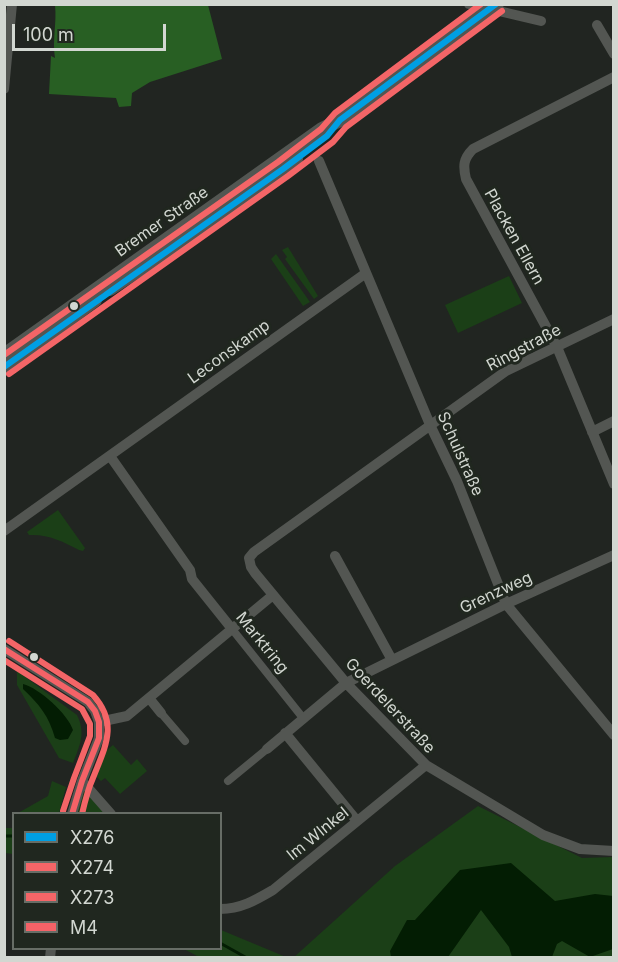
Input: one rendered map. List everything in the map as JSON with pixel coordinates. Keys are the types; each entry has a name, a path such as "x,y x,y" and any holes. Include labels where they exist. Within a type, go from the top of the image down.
{"street":[{"path":"4,89 12,4"},
{"path":"469,4 494,7 541,21"},
{"name":"Bremer Straße","path":"4,355 322,129 340,120 494,7"},
{"path":"597,24 614,54"},
{"name":"Placken Ellern","path":"614,77 473,149 466,156 463,167 466,178 557,346 614,484"},
{"name":"Bremer Straße","path":"4,368 89,304 177,245 291,163 327,136 340,120"},
{"name":"Schulstraße","path":"319,161 431,427 457,481 506,604 614,735"},
{"name":"Leconskamp","path":"4,531 366,273"},
{"name":"Ringstraße","path":"249,558 254,552 506,371 614,319"},
{"path":"592,432 614,421"},
{"name":"Marktring","path":"110,456 190,570 197,587 303,718"},
{"name":"Grenzweg","path":"392,660 506,604 614,555"},
{"path":"228,781 346,683 392,660 335,556"},
{"name":"Goerdelerstraße","path":"249,558 251,567 346,683 426,765 543,835 580,849 614,851"},
{"path":"99,722 127,716 273,595"},
{"path":"4,649 88,702 95,711 99,722 99,738 72,812"},
{"path":"149,698 185,741"},
{"path":"285,734 357,821"},
{"name":"Im WInkel","path":"222,909 232,909 253,902 273,890 426,765"},
{"path":"82,782 110,812"}],"shaded area":[{"path":"288,247 318,296 314,299 285,259 287,257 282,250"},
{"path":"276,254 310,302 303,306 271,259"},
{"path":"509,276 522,303 458,333 445,305"},
{"path":"58,510 85,548 83,551 55,539 29,535 27,532"},
{"path":"17,671 77,715 82,733 73,763 59,758 17,685"},
{"path":"23,684 45,696 59,709 73,730 68,739 55,738 39,705 23,689"},
{"path":"113,745 131,765 137,759 147,771 120,794 105,778 101,781 95,775 107,750"},
{"path":"52,781 66,787 59,812 20,812 48,796"},
{"path":"82,781 109,812 73,812"},
{"path":"478,806 582,858 613,857 613,957 293,958 395,866"},
{"path":"5,828 12,828 12,854 5,853"},
{"path":"511,863 555,901 595,894 613,896 613,949 590,957 562,941 557,944 552,957 512,957 509,947 481,910 448,957 391,957 390,951 407,920 415,920 460,870"},
{"path":"222,930 286,957 199,957 186,950 222,950"}],"green space":[{"path":"55,5 208,5 222,59 150,82 132,93 131,106 119,107 116,98 49,94 51,56 55,58"}],"waterway":[{"path":"4,836 12,836"},
{"path":"222,944 247,958"}],"transit line":[{"name":"X273","path":"4,355 278,162 321,129 335,113 481,4"},
{"name":"X276","path":"4,367 283,169 327,136 340,120 496,4"},
{"name":"X274","path":"9,374 288,176 333,142 346,127 502,11"},
{"name":"X273","path":"9,641 93,695 106,716 108,726 105,746 83,812"},
{"name":"M4","path":"4,649 88,702 95,711 99,722 99,738 73,812"},
{"name":"X274","path":"4,660 82,709 90,724 90,736 63,811"}]}
